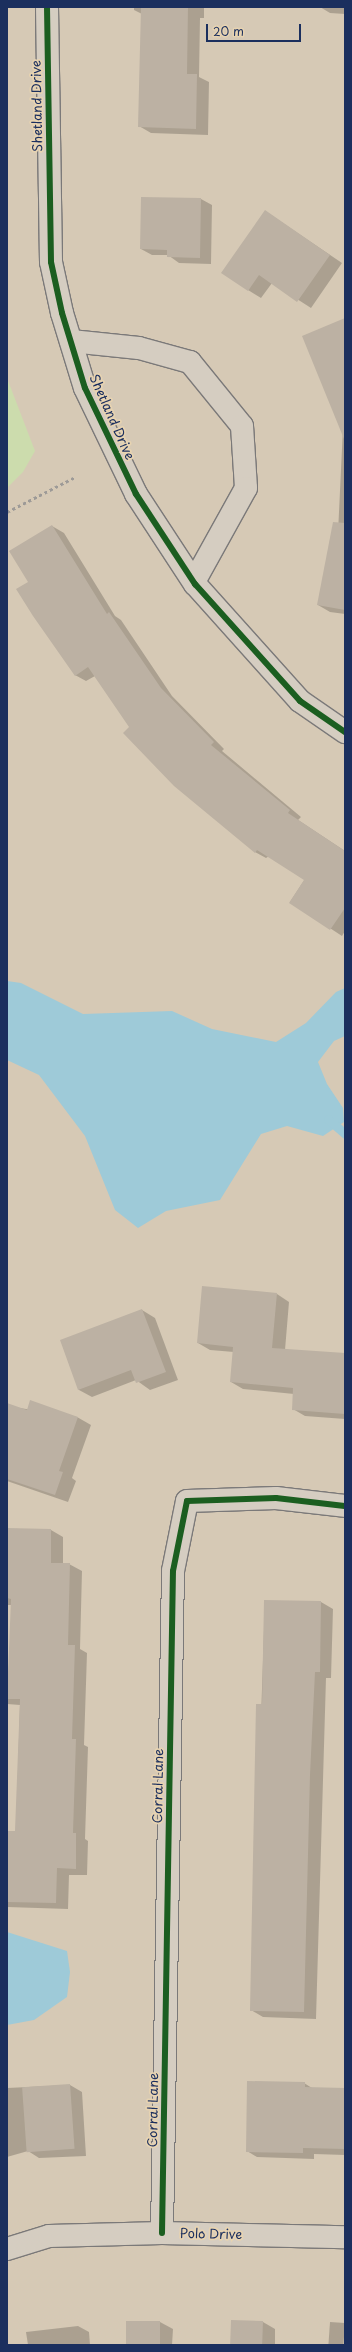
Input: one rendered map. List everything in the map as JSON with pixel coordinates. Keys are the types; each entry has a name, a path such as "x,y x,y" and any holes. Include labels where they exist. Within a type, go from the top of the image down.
{"street":[{"name":"Shetland Drive","path":"47,7 51,262 71,341 85,388 136,494 194,582 300,701 345,732"},
{"path":"71,341 139,348 190,362 242,426 246,488 194,582"},
{"name":"Corral Lane","path":"162,2233 172,1571 187,1501 276,1498 345,1506"},
{"name":"Polo Drive","path":"7,2249 49,2236 162,2233 345,2237"}],"path":[{"path":"7,512 75,477"}],"green space":[{"path":"7,378 35,451 23,472 7,488"}],"water":[{"path":"7,981 21,983 83,1014 172,1011 212,1029 276,1042 306,1023 336,992 345,988 345,1036 334,1041 318,1062 327,1084 343,1108 344,1122 323,1136 287,1126 261,1134 220,1200 166,1211 138,1228 115,1210 85,1136 39,1075 7,1060"},
{"path":"7,1932 67,1951 70,1972 67,1997 34,2020 7,2025"}],"building":[{"path":"141,7 188,7 187,74 197,74 196,129 138,127"},
{"path":"141,197 201,198 200,258 167,257 167,250 140,249"},
{"path":"265,210 330,255 297,302 259,275 248,291 221,273"},
{"path":"345,318 345,438 344,439 302,336"},
{"path":"333,522 345,523 345,610 317,605"},
{"path":"52,525 107,614 109,612 161,688 214,742 211,745 290,810 288,813 345,851 345,908 330,930 289,903 304,880 257,850 255,853 174,786 123,733 129,727 88,667 75,676 33,616 16,589 28,582 9,551"},
{"path":"202,1286 277,1293 272,1348 345,1353 345,1414 292,1410 293,1388 230,1382 233,1347 197,1343"},
{"path":"142,1309 166,1372 136,1383 131,1370 78,1390 60,1340"},
{"path":"30,1400 78,1417 59,1471 63,1472 55,1495 7,1479 7,1403 27,1410"},
{"path":"7,1528 51,1529 51,1563 70,1563 68,1645 75,1645 72,1739 76,1739 73,1833 76,1833 76,1869 57,1868 56,1903 7,1902 7,1831 15,1831 20,1699 7,1699 11,1599 7,1598"},
{"path":"264,1600 321,1601 320,1672 315,1672 310,1775 304,2012 250,2011 256,1704 262,1704"},
{"path":"247,2081 305,2082 305,2087 345,2088 345,2149 303,2148 303,2153 246,2152"},
{"path":"70,2084 75,2149 27,2152 22,2087"},
{"path":"231,2320 263,2321 262,2345 230,2345"},
{"path":"126,2321 160,2321 160,2345 126,2345"}],"waterway":[{"path":"328,1119 345,1134"}],"cycle path":[{"path":"47,7 51,262 62,313 85,388 136,494 195,584 300,701 345,732"},
{"path":"162,2233 173,1571 187,1501 276,1498 345,1506"}]}
